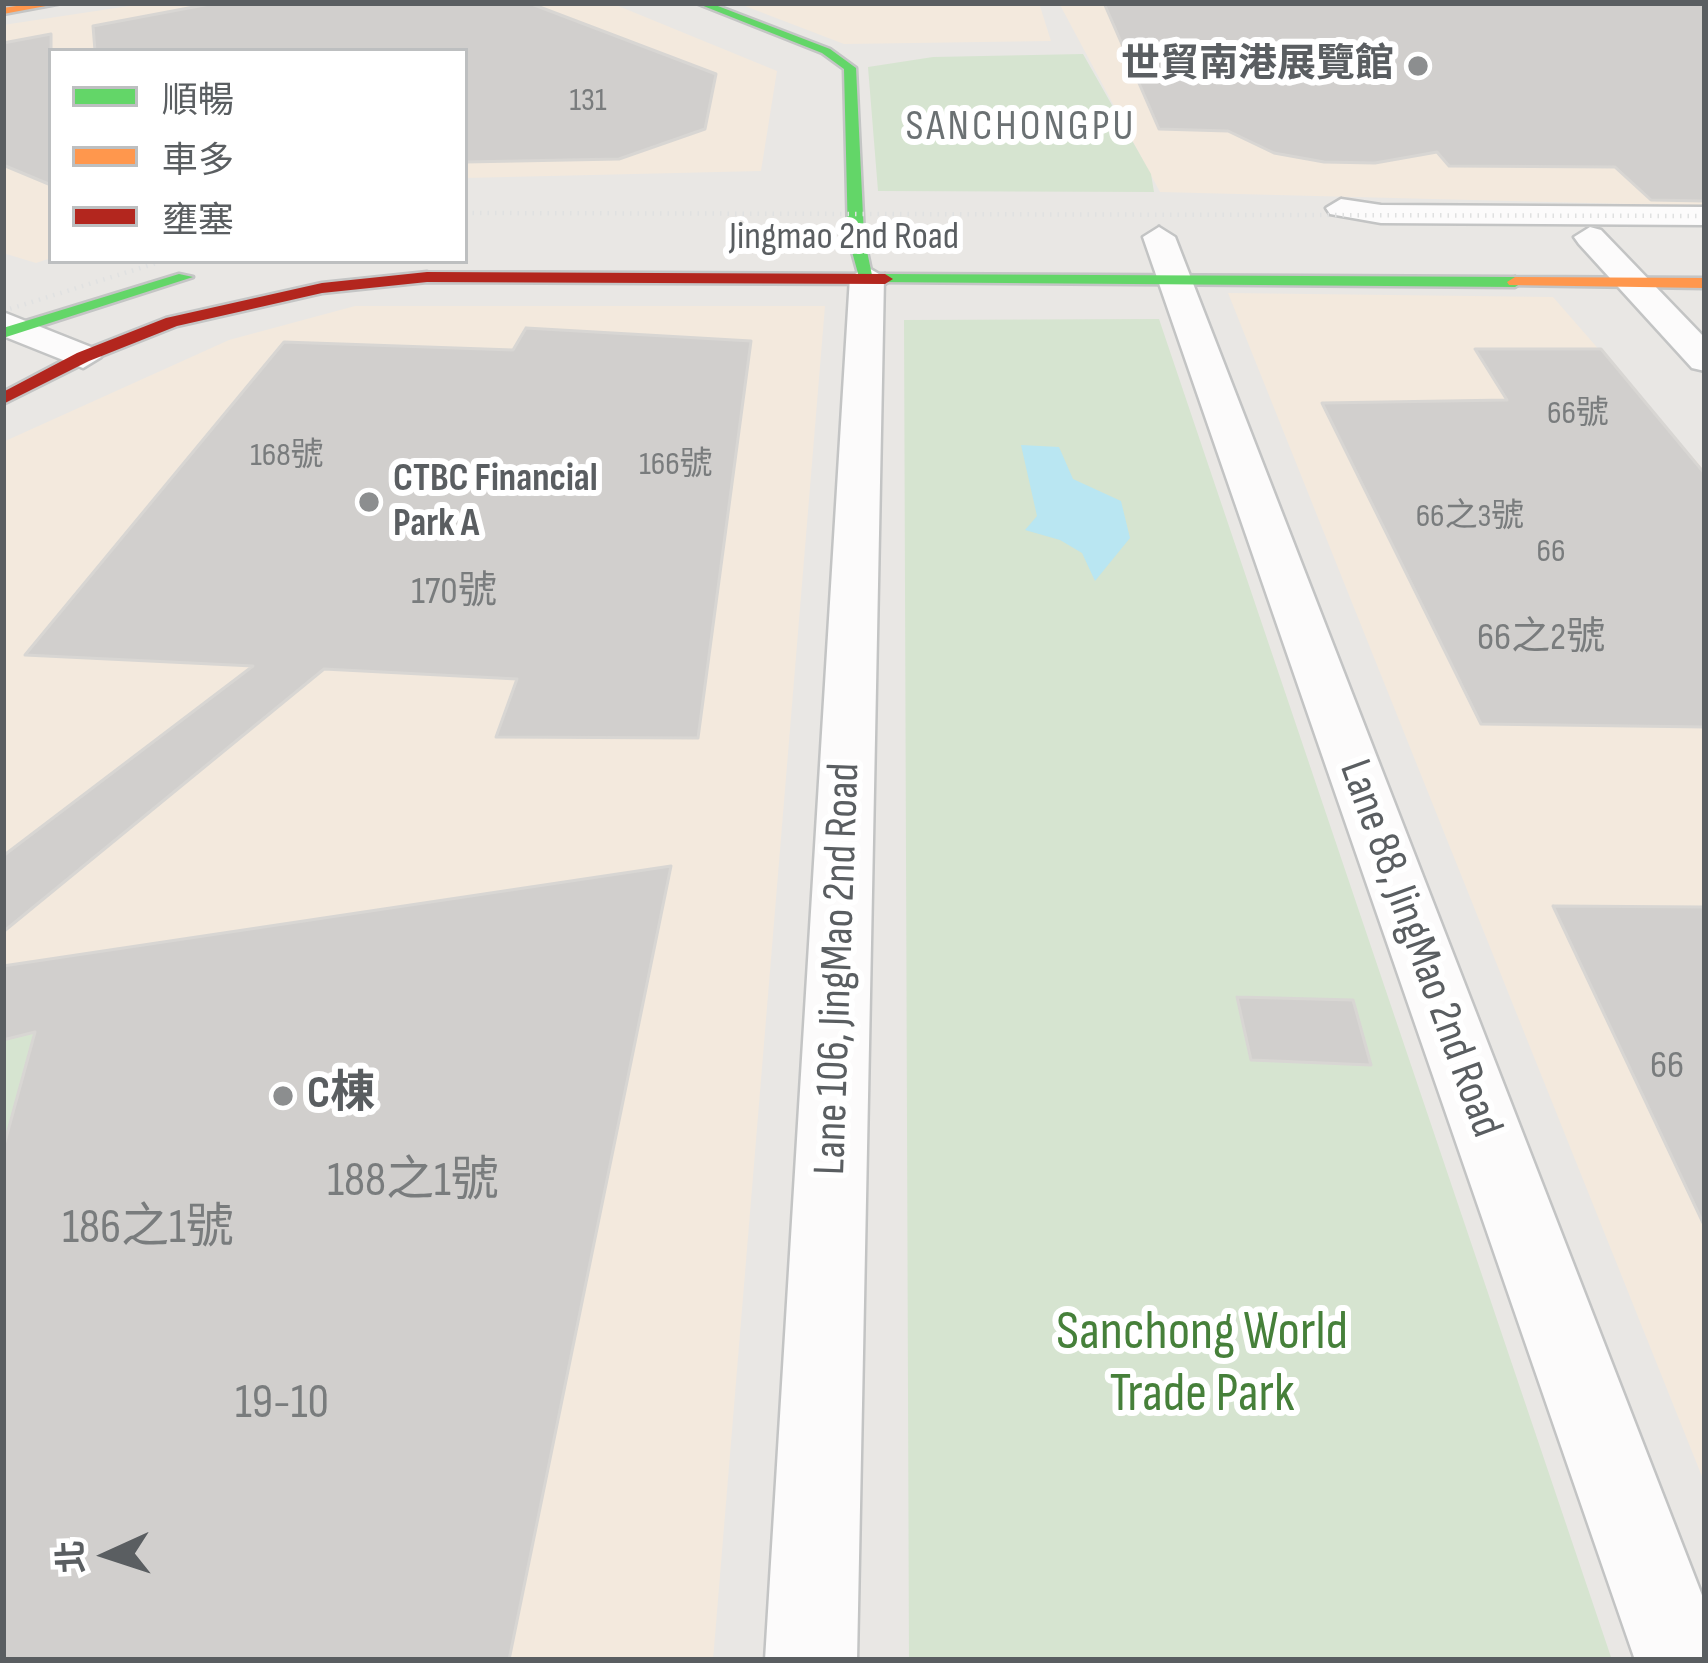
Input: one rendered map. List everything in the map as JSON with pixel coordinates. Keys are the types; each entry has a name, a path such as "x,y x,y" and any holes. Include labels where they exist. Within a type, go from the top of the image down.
{"main road":[{"path":"3,11 58,3"},
{"path":"700,3 826,51 850,68 859,247"},
{"path":"1341,223 1589,237 1705,238"},
{"name":"Jingmao 2nd Road","path":"3,399 83,357 172,322 374,281 542,275 859,247 1166,248 1631,282 1705,283"},
{"path":"7,328 206,273"}],"street":[{"path":"1341,223 1381,214 1705,216"},
{"path":"1589,237 1705,360"},
{"name":"Lane 106, JingMao 2nd Road","path":"811,1660 859,247"},
{"name":"Lane 88, JingMao 2nd Road","path":"1166,248 1681,1660"},
{"path":"7,328 83,357"}],"shaded area":[{"path":"149,3 611,3 777,71 761,171 468,178 468,48 48,48 48,259 36,263 3,253 3,25"},
{"path":"737,3 1039,3 1051,41 844,44"},
{"name":"世貿南港展覽館","path":"1059,3 1705,3 1705,206 1160,192"},
{"path":"1228,293 1553,297 1705,471 1705,1484"},
{"path":"355,306 825,306 713,1660 3,1660 3,442 229,340"}],"green space":[{"path":"1083,54 1151,174 1154,192 878,191 868,67 933,57"},
{"name":"Sanchong World Trade Park","path":"1159,319 1612,1660 909,1660 904,320"},
{"path":"35,1032 3,1149 3,1040"}],"water":[{"path":"1021,445 1059,447 1073,479 1121,501 1130,538 1095,581 1082,553 1060,540 1025,530 1037,516"}],"building":[{"path":"215,3 529,3 716,74 705,129 619,159 468,162 468,48 95,48 93,26"},
{"name":"世貿南港展覽館","path":"1104,3 1705,3 1705,201 1651,200 1615,167 1449,166 1437,152 1375,163 1324,162 1274,153 1228,131 1159,129"},
{"path":"51,34 48,184 3,165 3,43"},
{"name":"CTBC Financial Park A","path":"526,328 751,341 698,738 496,737 517,679 324,669 3,932 3,856 253,666 25,655 284,342 513,350"},
{"path":"1475,349 1601,349 1705,474 1705,727 1481,724 1322,403 1507,400"},
{"path":"671,866 509,1660 3,1660 3,1149 35,1032 3,1040 3,966"},
{"path":"1553,906 1705,907 1705,1227"},
{"path":"1237,997 1353,1000 1371,1065 1251,1060"}],"railway":[{"path":"468,213 1705,216"},
{"path":"3,311 153,264"}],"traffic: fast":[{"path":"701,3 826,51 850,68 856,237 867,277"},
{"path":"3,333 185,277"},
{"path":"885,279 1515,282"}],"traffic: slow":[{"path":"3,11 57,3"},
{"path":"1515,282 1705,283"}],"traffic: jam":[{"path":"3,399 83,357 172,322 322,288 427,277 885,279"}],"place":[{"name":"世貿南港展覽館","path":"1418,66"},
{"name":"CTBC Financial Park A","path":"369,502"},
{"name":"C棟","path":"283,1096"}],"district":[{"name":"SANCHONGPU","path":"1021,128"}]}
